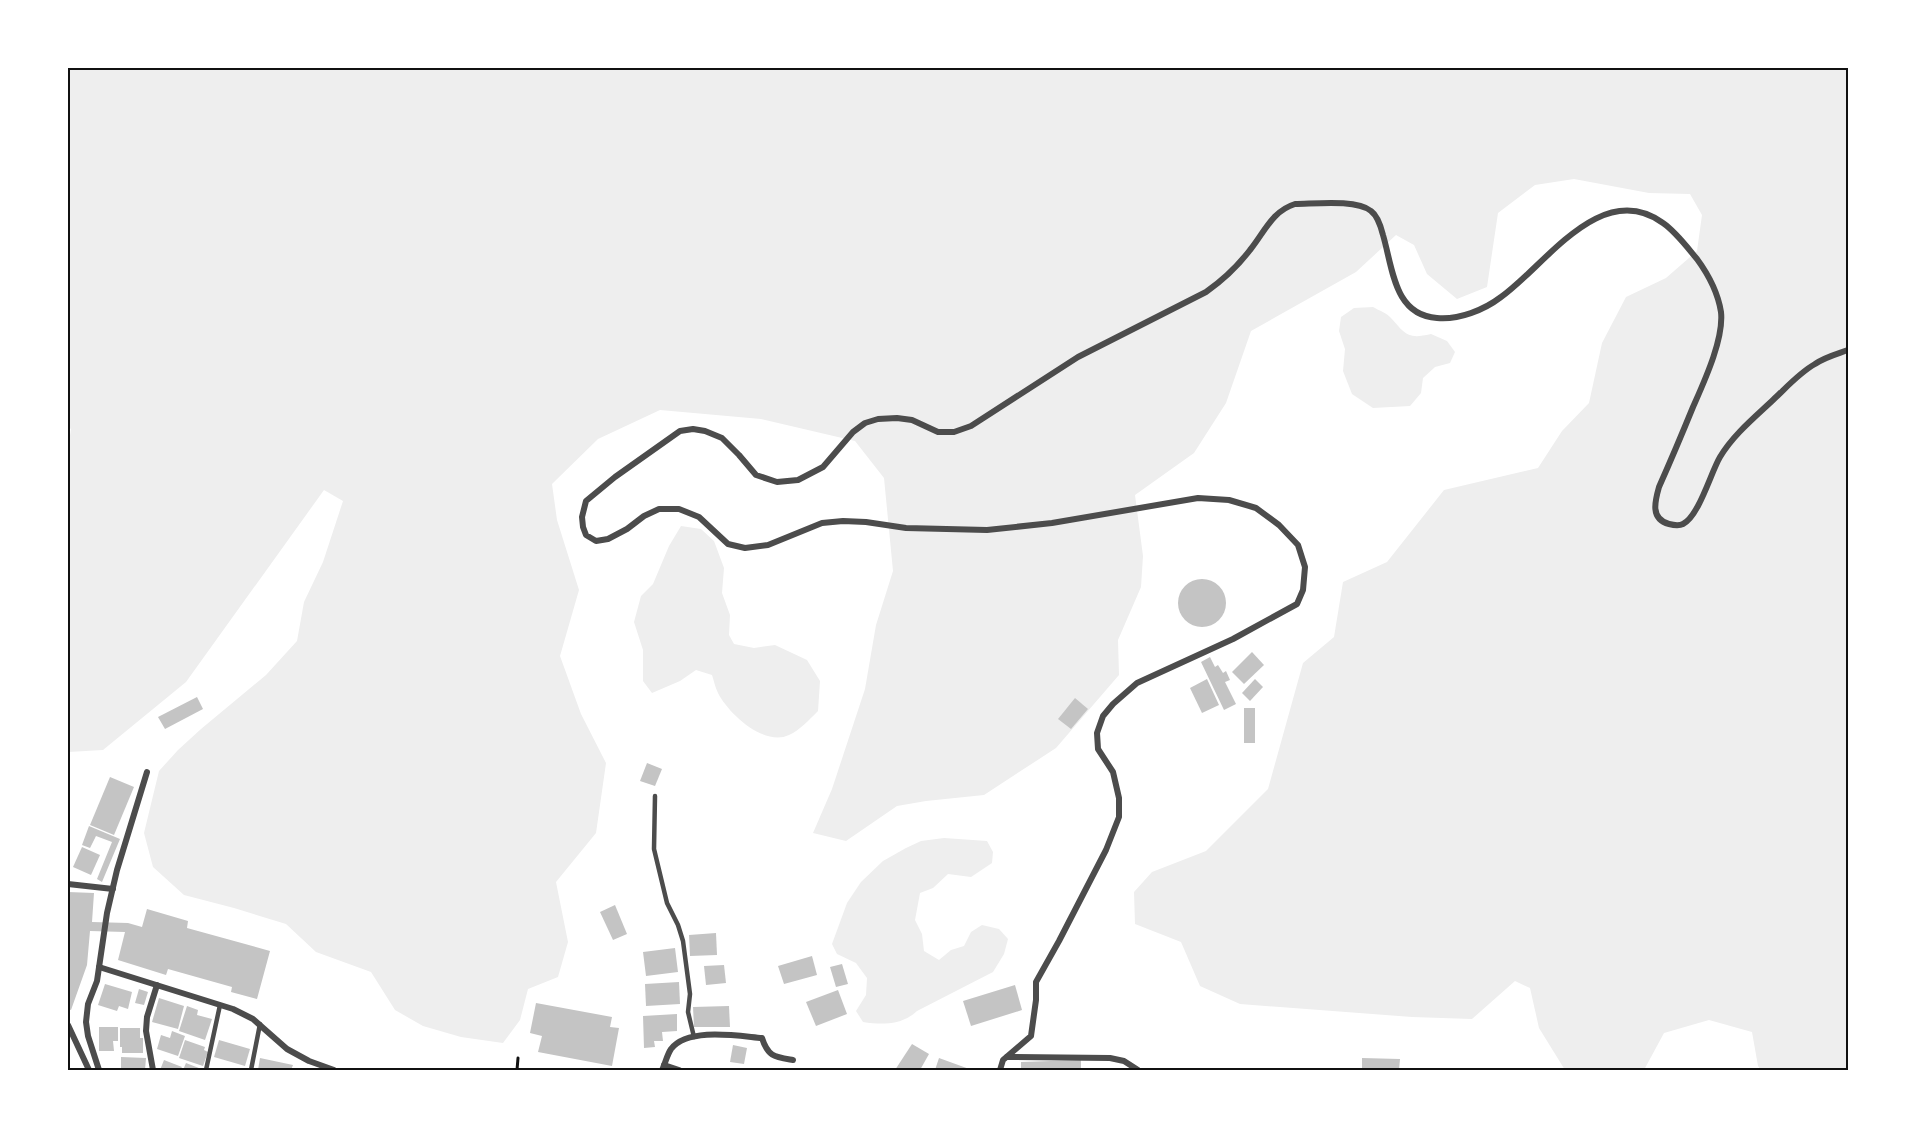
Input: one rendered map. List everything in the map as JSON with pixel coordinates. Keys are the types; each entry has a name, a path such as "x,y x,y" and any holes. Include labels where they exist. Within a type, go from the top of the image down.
{"street":[{"path":"1000,1071 1003,1060 1030,1036 1035,1009 1036,982 1106,850 1119,817 1119,798 1113,772 1098,749 1097,733 1103,716 1137,683 1233,639 1297,604 1303,590 1305,567 1298,545 1280,525 1256,508 1229,500 1198,498 1052,523 987,530 906,528 843,520 822,523 768,545 745,548 728,544 699,517 679,509 659,509 644,516 618,534 596,541 586,535 583,527 582,517 586,501 615,477 680,431 693,429 705,431 722,438 756,475 777,482 798,480 823,467 853,432 865,423 878,419 912,420 938,432 954,432 971,426 1078,357 1187,303 1215,285 1239,263 1275,215 1287,206 1295,204 1348,204 1361,206 1371,211 1382,232 1399,293 1410,309 1422,316 1439,318 1469,313 1501,298 1551,250 1593,220 1609,212 1644,213 1662,222 1676,234 1699,262 1715,290 1721,315 1717,344 1706,378 1659,487 1654,504 1656,515 1662,522 1673,525 1683,524 1692,515 1720,456 1737,434 1807,370 1830,356 1848,350"},
{"path":"99,1071 88,1036 86,1023 88,1004 97,981 113,889 147,772"},
{"path":"68,884 113,889"},
{"path":"99,967 233,1009 260,1024 288,1048 333,1071"},
{"path":"153,1071 146,1031 147,1017 157,985"},
{"path":"68,1025 89,1071"},
{"path":"679,1071 663,1068 675,1045 714,1034 762,1038 765,1048 774,1057 793,1060"},
{"path":"1006,1057 1110,1058 1124,1061 1138,1071"}],"lane":[{"path":"655,796 654,849 667,903 683,941 690,994 688,1012 694,1038"},
{"path":"206,1071 220,1005"},
{"path":"251,1071 260,1024"}],"path":[{"path":"517,1071 518,1058"}],"shaded area":[{"path":"68,68 1848,68 1848,1070 1761,1070 1758,1066 1752,1032 1709,1020 1664,1033 1644,1070 1565,1070 1539,1028 1530,988 1515,981 1472,1019 1412,1017 1240,1004 1200,986 1181,942 1135,924 1134,892 1152,872 1206,851 1268,789 1303,663 1334,637 1343,582 1387,562 1444,490 1538,468 1562,431 1589,403 1602,343 1626,297 1666,278 1697,251 1702,215 1690,194 1649,193 1574,179 1535,185 1498,213 1487,287 1457,299 1427,274 1414,245 1396,235 1356,272 1251,331 1226,403 1194,453 1135,495 1143,556 1141,587 1118,640 1119,675 1056,748 984,795 897,806 846,841 813,833 832,789 865,689 876,625 893,571 884,478 855,441 761,419 660,410 598,439 552,484 557,520 579,590 560,656 581,714 606,763 596,833 556,882 568,942 558,977 528,989 520,1020 503,1043 461,1037 423,1026 395,1010 371,972 316,952 286,924 184,895 153,867 144,833 159,771 201,729 266,675 297,641 304,602 323,562 343,501 324,490 186,682 103,750 68,752 68,448 71,429 68,427"},
{"path":"1373,307 1388,315 1407,334 1423,336 1431,334 1447,341 1455,352 1450,363 1435,367 1423,378 1421,393 1410,406 1373,408 1352,394 1343,371 1345,349 1339,331 1341,317 1354,308"},
{"path":"681,526 701,529 714,541 724,568 722,593 730,615 729,635 734,644 754,648 775,645 807,660 820,681 818,711 793,733 779,737 769,736 748,726 723,701 712,675 696,670 680,681 652,693 643,681 643,650 634,622 641,596 653,584 669,546"},
{"path":"944,838 987,841 993,852 992,863 971,877 948,874 933,888 920,893 915,920 922,934 924,951 939,960 951,950 964,946 971,932 982,925 999,929 1008,939 1004,954 993,972 905,1019 885,1024 863,1022 856,1011 866,995 867,978 856,963 837,954 832,944 847,903 861,882 883,861 921,841"}],"building":[{"path":"1202,579 1219,586 1226,603 1219,620 1202,627 1185,620 1178,603 1185,586"},
{"path":"1252,652 1264,665 1244,684 1232,672"},
{"path":"1210,657 1215,667 1218,665 1223,673 1226,671 1230,680 1225,682 1236,704 1224,710 1201,662"},
{"path":"1207,679 1219,705 1202,713 1190,688"},
{"path":"1255,679 1263,687 1250,701 1242,693"},
{"path":"197,697 203,709 165,729 158,717"},
{"path":"1075,698 1088,709 1071,729 1058,719"},
{"path":"1244,708 1255,708 1255,743 1244,743"},
{"path":"647,763 662,769 655,786 640,781"},
{"path":"110,777 134,787 114,835 90,825"},
{"path":"89,826 120,839 102,882 97,879 112,842 96,836 90,848 82,845"},
{"path":"82,847 100,855 91,875 73,867"},
{"path":"68,892 94,893 92,922 128,923 142,927 147,909 188,921 187,928 270,951 257,999 231,992 232,987 168,969 166,975 118,960 125,932 90,931 87,965 71,1010 68,1009"},
{"path":"615,905 627,934 613,940 600,912"},
{"path":"716,933 717,955 690,956 689,935"},
{"path":"675,948 678,972 646,976 643,952"},
{"path":"812,956 817,975 784,984 778,966"},
{"path":"842,964 848,984 836,987 830,967"},
{"path":"724,965 726,983 706,985 704,966"},
{"path":"679,982 680,1004 646,1006 645,984"},
{"path":"105,984 132,992 128,1009 119,1006 117,1011 98,1005"},
{"path":"1015,985 1022,1010 971,1026 963,1001"},
{"path":"139,989 148,992 144,1005 135,1003"},
{"path":"838,990 847,1014 816,1026 806,1002"},
{"path":"159,998 184,1006 178,1029 152,1022"},
{"path":"536,1003 612,1017 610,1027 619,1028 612,1066 538,1052 542,1036 530,1033"},
{"path":"187,1006 198,1010 197,1015 212,1019 205,1040 179,1031"},
{"path":"729,1006 730,1027 694,1027 693,1007"},
{"path":"677,1014 677,1031 662,1032 663,1041 654,1041 655,1047 644,1048 643,1016"},
{"path":"99,1027 118,1027 118,1041 113,1041 114,1051 99,1051"},
{"path":"120,1028 140,1028 143,1053 122,1053"},
{"path":"172,1031 185,1036 178,1056 157,1049 161,1035 170,1038"},
{"path":"185,1040 205,1047 204,1050 208,1052 203,1066 179,1058"},
{"path":"219,1040 250,1049 245,1066 214,1057"},
{"path":"912,1044 929,1054 920,1070 895,1070"},
{"path":"733,1045 747,1048 744,1064 730,1062"},
{"path":"121,1057 146,1058 145,1070 121,1070"},
{"path":"260,1058 293,1065 291,1070 258,1070"},
{"path":"939,1058 972,1070 935,1070"},
{"path":"1362,1058 1400,1059 1399,1070 1362,1070"},
{"path":"164,1060 182,1067 180,1070 160,1070"},
{"path":"1081,1060 1081,1070 1021,1070 1021,1062"},
{"path":"186,1063 204,1070 183,1070"}]}
